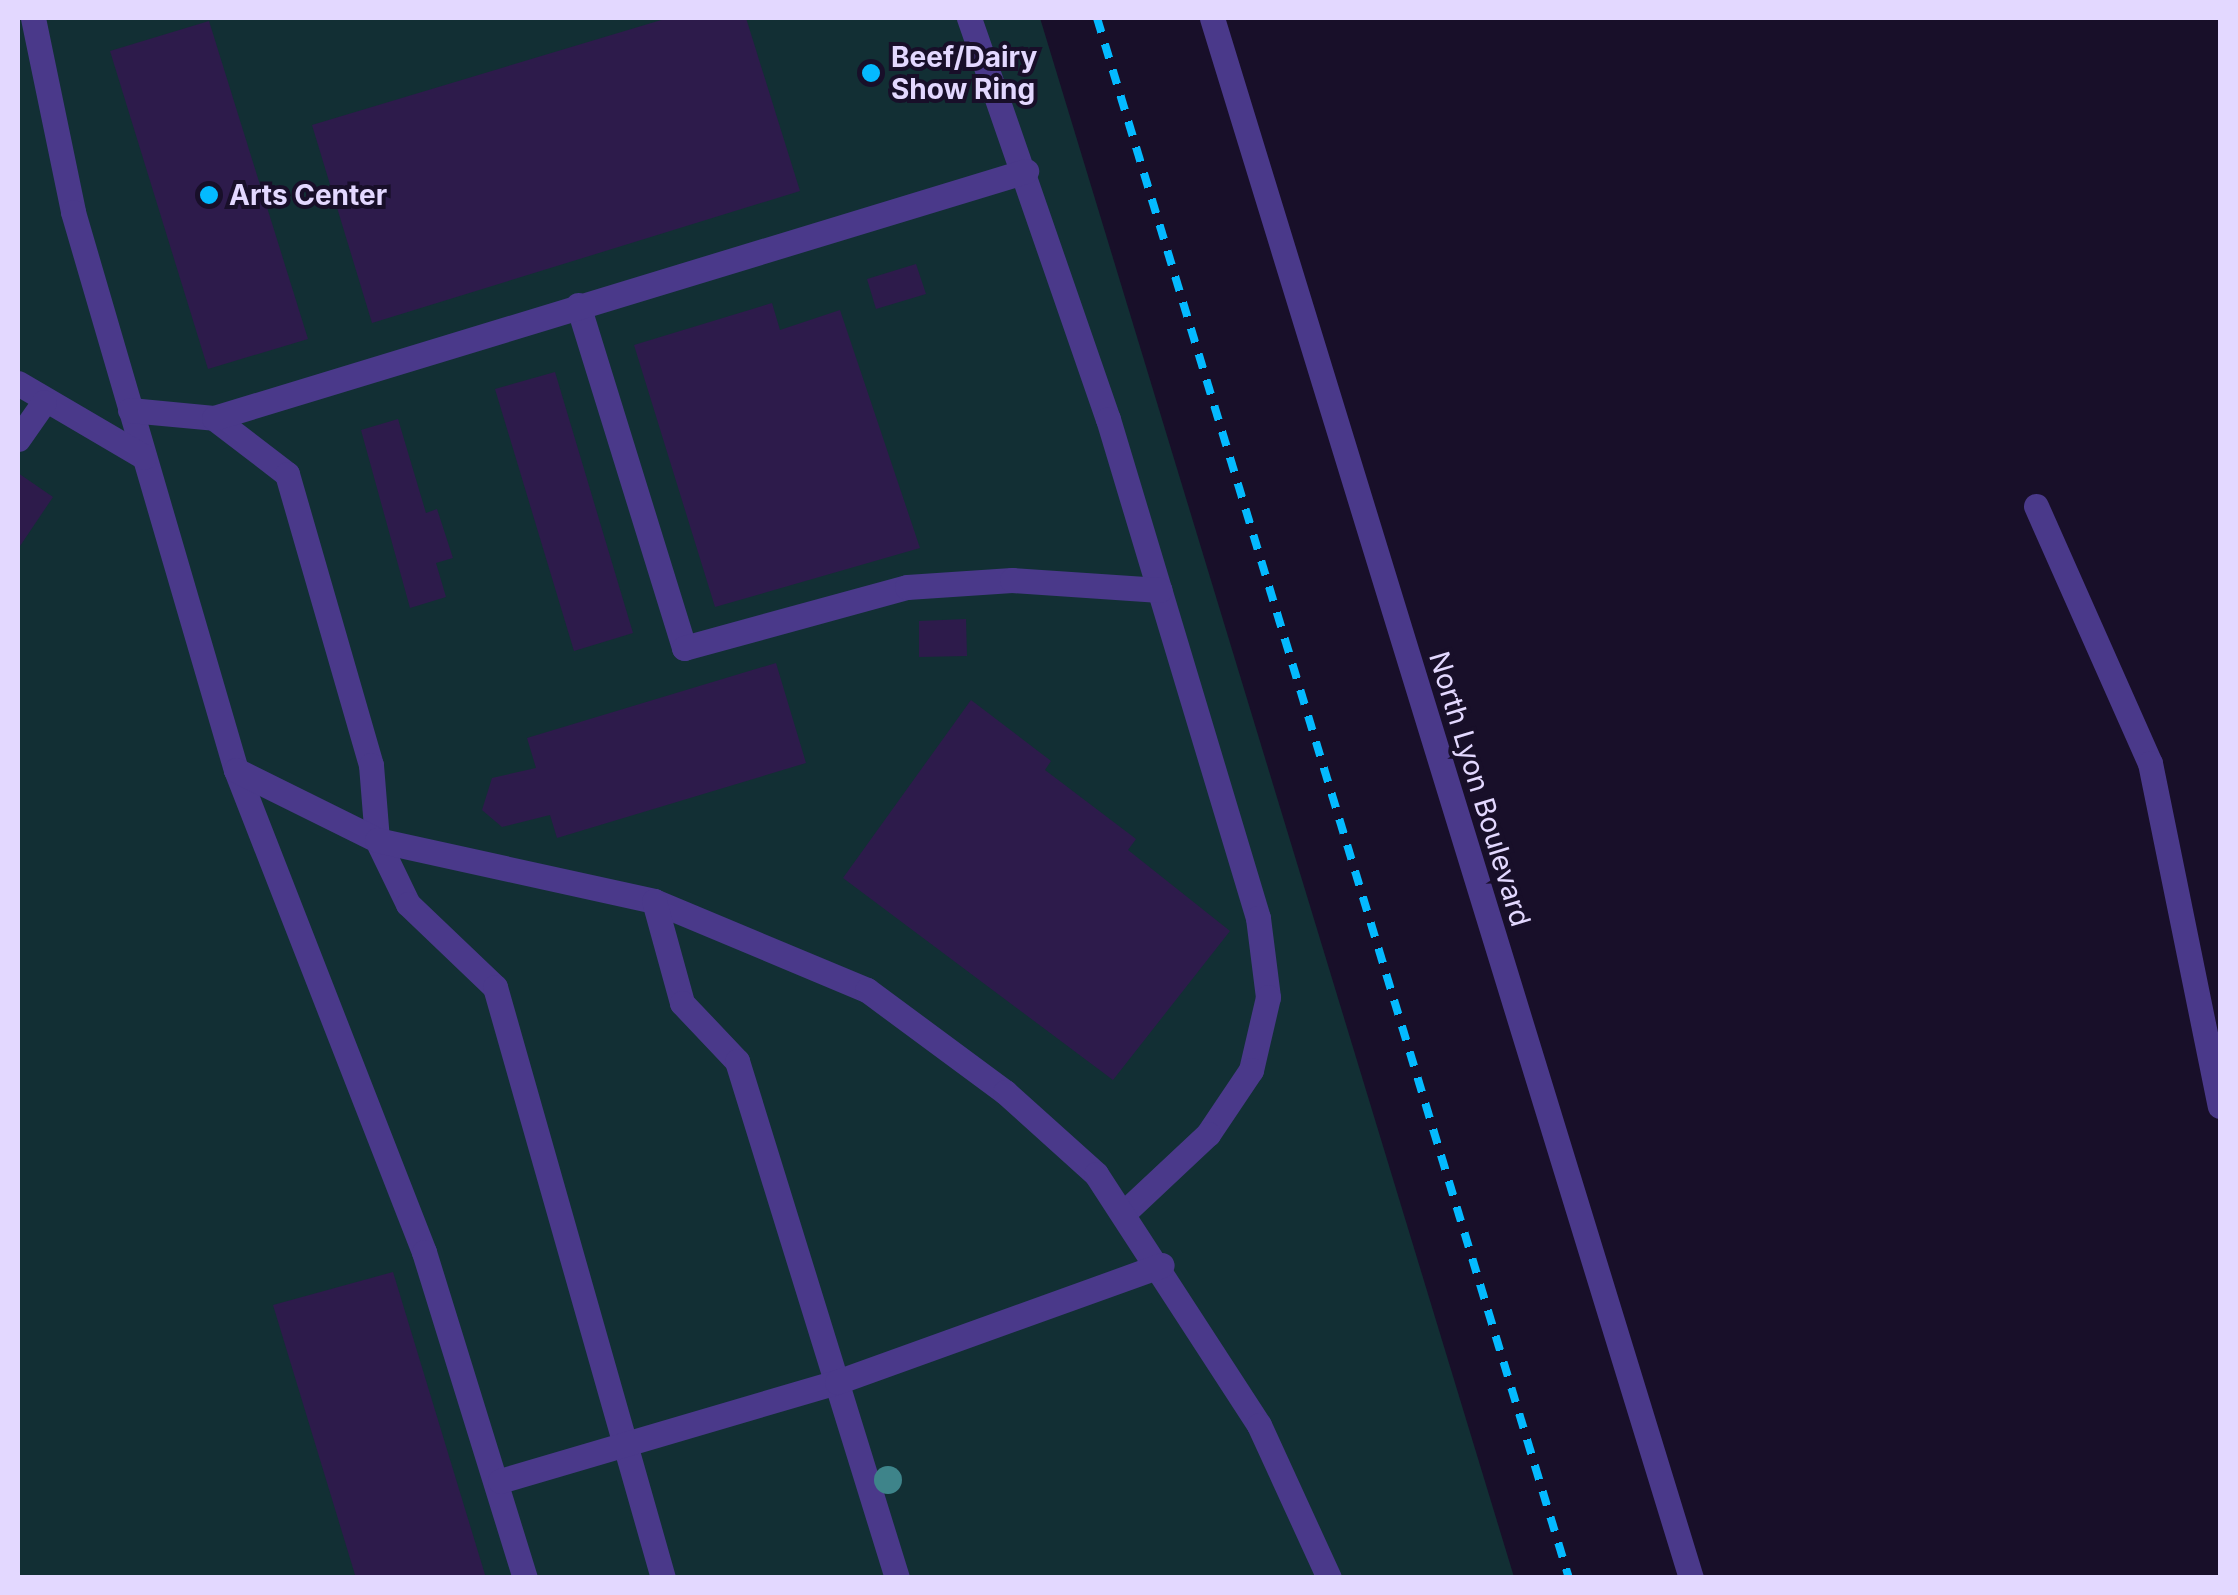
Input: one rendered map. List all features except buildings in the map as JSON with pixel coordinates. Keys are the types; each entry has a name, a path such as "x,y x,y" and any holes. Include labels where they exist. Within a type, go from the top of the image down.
{"street":[{"path":"34,18 72,212 236,770 424,1252 500,1481 525,1578"},
{"path":"969,18 1026,172 1160,590 1258,918 1268,996 1252,1070 1208,1134 1124,1212"},
{"name":"North Lyon Boulevard","path":"1212,18 1691,1578"},
{"path":"130,410 214,418 1026,172"},
{"path":"578,305 684,648 907,587 1012,580 1160,590"},
{"path":"18,383 44,402 144,457"},
{"path":"18,440 44,402"},
{"path":"214,418 287,474 371,764 377,840 408,904 495,987 664,1578"},
{"path":"2036,506 2150,763 2220,1106"},
{"path":"236,770 377,840 654,901 867,990 1005,1092 1096,1174 1162,1265 1260,1425 1329,1578"},
{"path":"654,901 682,1002 737,1061 897,1578"},
{"path":"500,1481 622,1442 837,1382 1162,1265"}],"green space":[{"path":"18,18 1040,18 1514,1577 18,1577"}],"railway":[{"path":"1097,18 1569,1578"}],"place":[{"name":"Beef/Dairy Show Ring","path":"871,73"},
{"name":"Arts Center","path":"209,195"}]}
